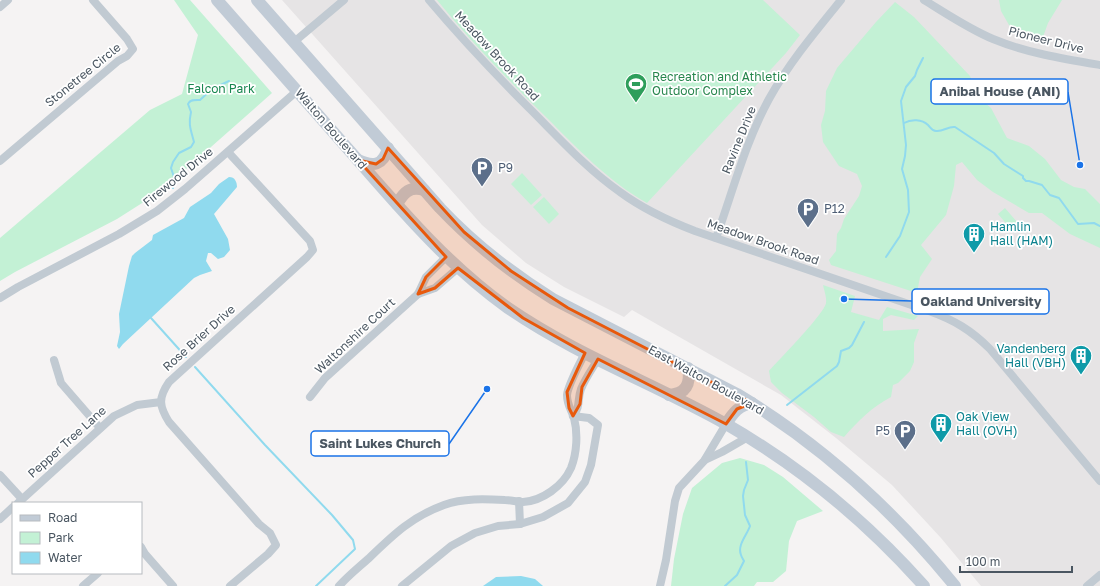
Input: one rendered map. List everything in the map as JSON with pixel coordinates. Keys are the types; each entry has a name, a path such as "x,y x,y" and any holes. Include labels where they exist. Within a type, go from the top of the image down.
{"main road":[{"name":"Walton Boulevard","path":"217,0 397,204 446,257"},
{"path":"257,0 424,190"},
{"path":"358,160 366,164 376,164 383,159 388,148"},
{"path":"397,204 402,195 410,190 414,188 424,190"},
{"name":"East Walton Boulevard","path":"424,190 452,220 494,258 548,296 580,314 688,368 752,403 814,447 861,486 904,527 955,586"},
{"path":"446,257 484,290 523,318 585,353 726,424 809,478 844,506 875,534 924,586"},
{"path":"669,395 679,393 686,388 689,381 688,368"},
{"path":"726,424 737,409 746,404 752,403"}],"street":[{"path":"0,7 8,0"},
{"name":"Stonetree Circle","path":"0,161 118,61 128,56 133,50 126,38 93,0"},
{"path":"294,42 344,0"},
{"name":"Meadow Brook Road","path":"429,0 464,40 517,96 598,175 620,192 656,214 676,224 929,311 961,325 980,339 990,349 1100,481"},
{"name":"Ravine Drive","path":"716,238 745,152 769,98 799,52 841,0"},
{"name":"Pioneer Drive","path":"924,0 974,30 1001,42 1029,51 1100,65"},
{"name":"Firewood Drive","path":"0,298 139,223 171,202 297,91"},
{"name":"Rose Brier Drive","path":"161,402 162,391 169,382 313,250 310,241 228,152"},
{"name":"Waltonshire Court","path":"310,397 325,378 418,294 426,278 446,257"},
{"name":"Waltonshire Court","path":"418,294 435,288 458,268"},
{"path":"339,586 411,521 423,514 446,504 468,500 524,502 538,498 550,492 562,482 571,468 575,453 576,432 573,416 569,408 567,392 585,353"},
{"path":"573,416 580,404 579,396 582,387 598,359"},
{"path":"54,360 61,383 100,428"},
{"path":"572,382 582,387"},
{"path":"161,402 163,411 169,422 259,524 270,534 276,545 268,554 259,560 230,586"},
{"name":"Pepper Tree Lane","path":"20,501 110,419 137,405 161,402"},
{"path":"402,586 451,546 475,533 498,526 520,524 543,518 568,503 585,482 591,465 598,425 589,418 573,416"},
{"path":"660,586 666,560 674,500 679,488 704,461 726,424"},
{"path":"704,461 748,437"},
{"path":"0,475 20,501"},
{"path":"519,501 520,524"},
{"path":"0,519 12,508"},
{"path":"142,549 173,586"},
{"path":"83,586 97,574"},
{"path":"1087,586 1100,575"}],"highlighted area":[{"path":"388,148 464,232 511,271 568,308 752,403 737,409 726,424 598,359 582,387 580,404 573,416 569,408 567,392 585,353 523,318 458,268 435,288 418,294 426,277 446,257 358,160 376,164 383,159"}],"shaded area":[{"path":"282,0 1100,0 1100,586 981,586 941,538 892,485 836,438 781,395 632,310 624,317 564,287 526,263 482,225"}],"green space":[{"name":"Falcon Park","path":"174,0 190,0 272,93 177,177 150,198 117,219 0,281 0,238 150,110 182,94 198,35"},
{"name":"Recreation and Athletic Outdoor Complex","path":"437,0 763,0 800,35 786,53 647,203 606,175 582,153 490,61"},
{"path":"999,0 1062,0 1048,23 1043,37 1030,38 1013,32 1001,11"},
{"path":"895,2 914,17 970,76 977,96 991,108 1007,138 1029,146 1045,159 1061,180 1074,187 1085,189 1100,204 1100,248 1070,234 1042,213 1029,213 993,192 977,180 962,162 956,165 954,186 946,215 921,245 932,259 920,277 917,293 831,265 829,260 836,251 837,234 844,219 859,196 862,186 857,174 839,166 823,142 821,125 825,111 826,91 837,68"},
{"path":"522,173 542,195 531,205 511,184"},
{"path":"544,197 559,214 549,224 533,207"},
{"path":"1005,208 1017,222 1010,228 998,214"},
{"path":"823,285 855,296 851,312 879,320 887,307 918,316 914,320 891,315 883,319 883,331 919,329 914,343 914,362 910,371 898,383 893,385 891,397 866,415 844,437 831,432 782,393 771,382 769,371 818,317 826,303"},
{"path":"740,458 764,465 783,477 823,511 797,521 789,541 786,571 773,582 757,582 754,586 671,586 674,559 683,514 692,488 722,463"}],"water":[{"path":"229,177 235,180 237,187 214,214 228,239 230,250 224,257 218,259 211,253 208,253 206,261 212,271 194,278 119,349 117,346 120,332 119,314 132,256 152,240 153,235 184,218 190,207 211,193 219,184"},
{"path":"521,576 535,579 543,586 483,586 496,577"}],"waterway":[{"path":"886,257 900,236 909,212 908,190 902,169 906,145 901,101 906,87 915,76 923,58"},
{"path":"173,188 175,180 171,168 173,162 179,153 191,147 194,142 190,124 191,112 188,104 189,102 200,100 212,89 229,81"},
{"path":"904,123 913,120 920,121 926,123 936,131 955,127 994,153 1004,164 1023,176 1026,181 1042,185 1050,195 1059,198 1078,224 1094,223 1100,226"},
{"path":"151,318 186,357"},
{"path":"787,405 837,366 841,351 852,345 864,322"},
{"path":"195,367 265,445 332,515 353,540 355,549 316,586"},
{"path":"725,586 737,575 744,561 740,548 750,526 745,515 743,496 748,480 746,462"}],"place":[{"name":"Recreation and Athletic Outdoor Complex","path":"636,104"},
{"name":"Anibal House (ANI)","path":"1080,165"},
{"name":"P9","path":"482,188"},
{"name":"P12","path":"808,228"},
{"name":"Hamlin Hall (HAM)","path":"974,254"},
{"name":"Oakland University","path":"844,299"},
{"name":"Vandenberg Hall (VBH)","path":"1081,376"},
{"name":"Saint Lukes Church","path":"487,389"},
{"name":"Oak View Hall (OVH)","path":"941,444"},
{"name":"P5","path":"905,450"}]}
